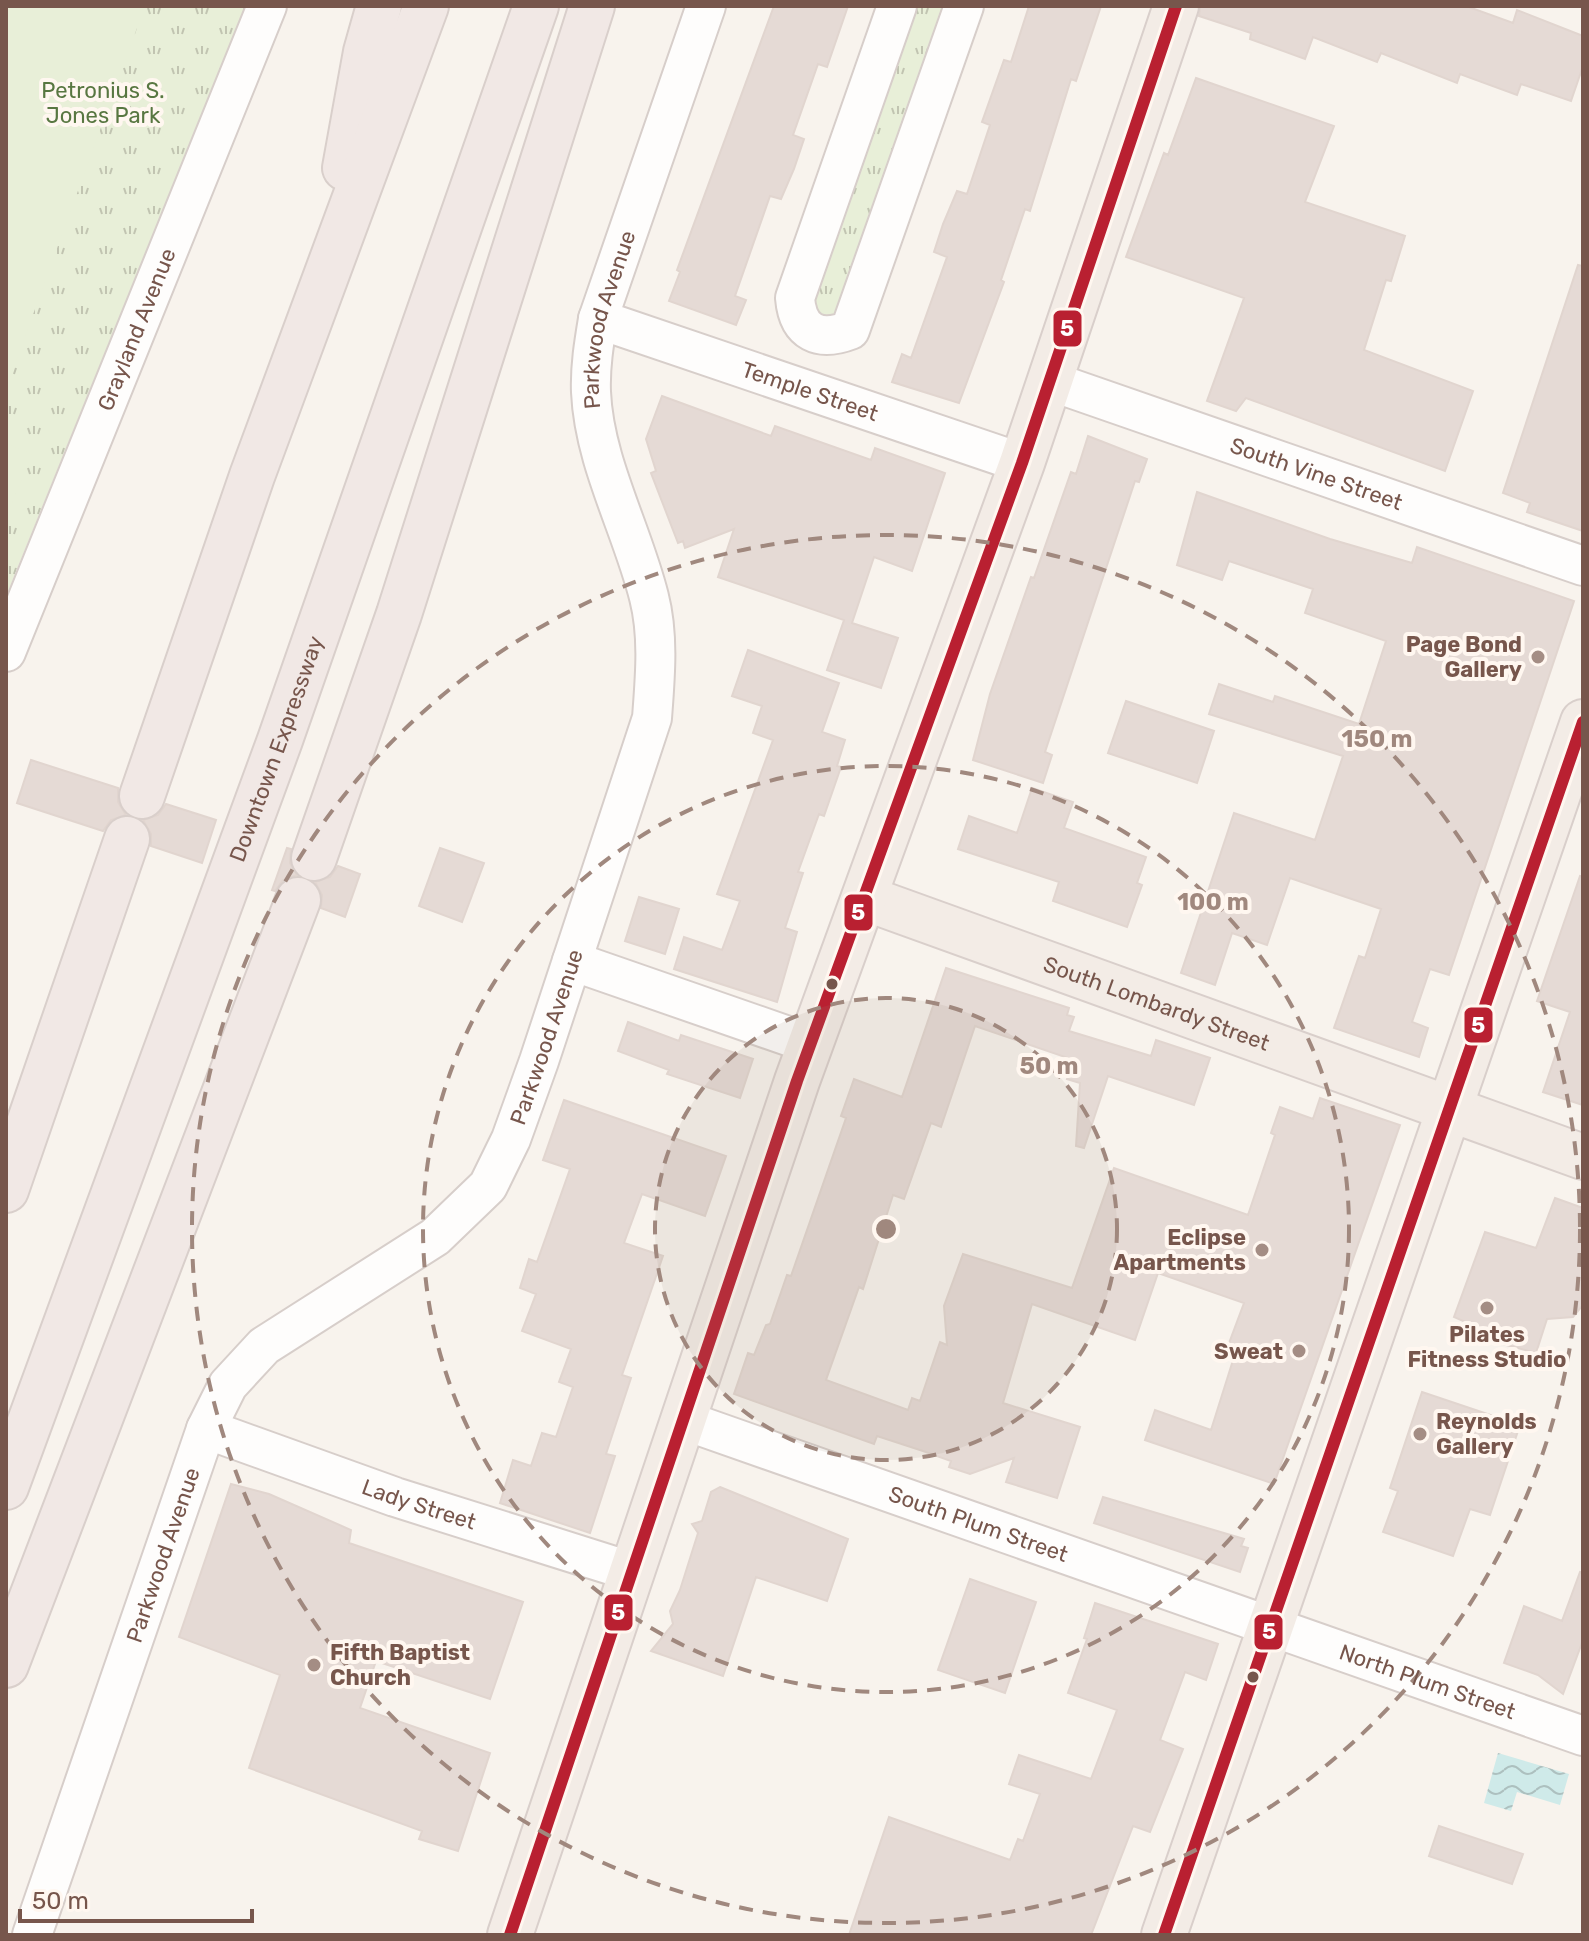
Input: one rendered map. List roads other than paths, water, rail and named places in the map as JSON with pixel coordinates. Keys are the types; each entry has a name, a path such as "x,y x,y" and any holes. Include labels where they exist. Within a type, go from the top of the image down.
{"highway":[{"path":"324,283 366,52 379,6"},
{"path":"142,796 252,476 426,6"},
{"name":"Downtown Expressway","path":"6,1487 363,508 536,6"},
{"path":"314,858 404,599 592,6"},
{"path":"559,112 601,6"},
{"path":"6,1190 127,839"},
{"path":"6,1665 298,900"}],"main road":[{"path":"510,1935 811,1044 1022,463 1176,6"},
{"path":"1164,1935 1583,722"},
{"name":"South Lombardy Street","path":"865,898 1583,1157"}],"street":[{"name":"Grayland Avenue","path":"6,652 267,6"},
{"name":"Parkwood Avenue","path":"32,1935 206,1429 228,1385 264,1346 435,1237 488,1186 511,1139 652,718 656,663 649,597 601,446 591,394 598,319 706,6"},
{"path":"897,6 795,298 796,314 816,334 832,337 850,330 964,6"},
{"name":"Temple Street","path":"598,319 1022,463"},
{"path":"798,389 816,334"},
{"name":"South Vine Street","path":"1050,381 1583,566"},
{"path":"572,961 811,1044"},
{"name":"South Plum Street","path":"686,1421 979,1521 1270,1629"},
{"name":"Lady Street","path":"206,1429 395,1497 633,1572"},
{"name":"North Plum Street","path":"1270,1629 1583,1736"}],"water":[{"path":"1498,1753 1569,1774 1560,1805 1517,1792 1511,1811 1484,1803"}],"place":[{"name":"Page Bond Gallery","path":"1538,657"},
{"name":"Eclipse Apartments","path":"1262,1250"},
{"name":"Pilates Fitness Studio","path":"1487,1308"},
{"name":"Sweat","path":"1299,1351"},
{"name":"Reynolds Gallery","path":"1420,1434"},
{"name":"Fifth Baptist Church","path":"314,1665"}],"park label":[{"name":"Petronius S. Jones Park","path":"103,102"}]}
